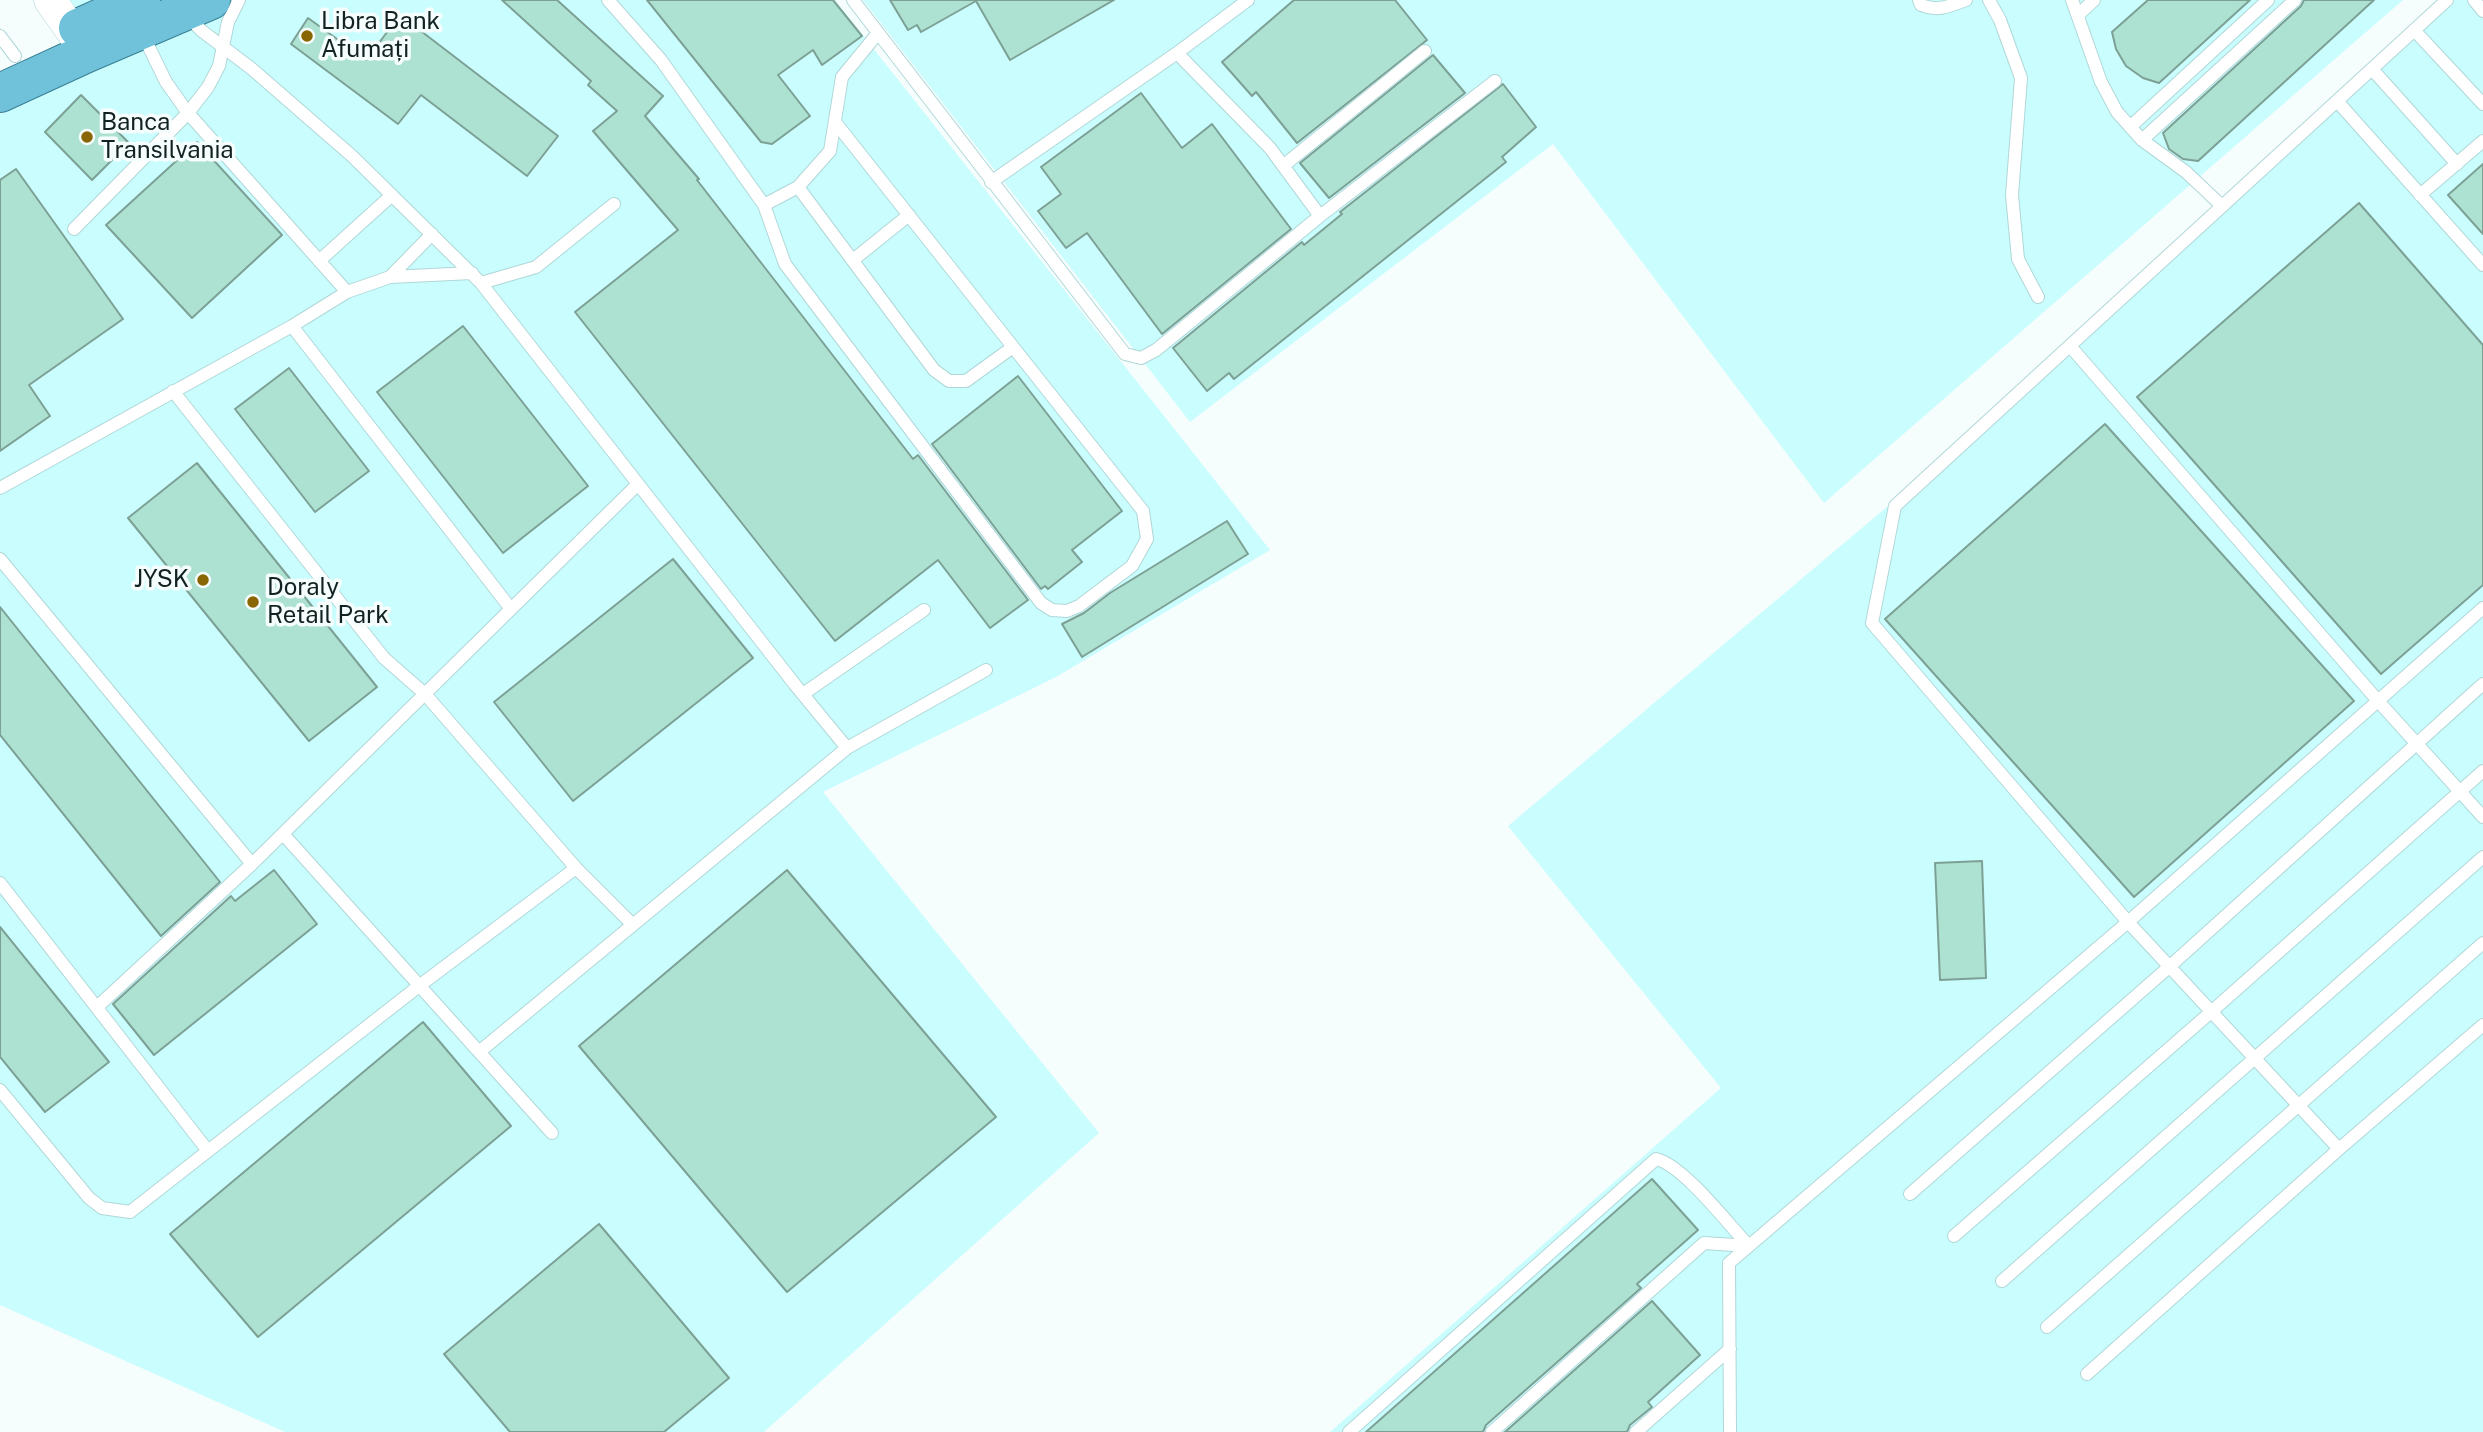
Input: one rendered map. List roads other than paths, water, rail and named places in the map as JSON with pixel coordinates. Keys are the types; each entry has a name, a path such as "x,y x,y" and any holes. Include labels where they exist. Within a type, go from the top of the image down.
{"highway":[{"path":"0,93 80,42 138,12 189,4"},
{"path":"5,52 80,42"}],"street":[{"path":"50,0 80,42"}],"lane":[{"path":"74,229 188,113 208,87 219,66 230,15 239,0"},
{"path":"608,0 661,60 764,205 785,264 1041,603 1052,610 1067,611 1079,606 1132,566 1147,539 1143,511 835,122"},
{"path":"853,0 1125,354 1141,358 1156,350 1320,216 1495,81"},
{"path":"991,182 1177,53 1248,0"},
{"path":"1919,0 1921,5 1932,9 1942,9 1966,0"},
{"path":"1989,0 2000,20 2021,78 2012,195 2018,259 2038,297"},
{"path":"2072,0 2108,98 2142,140 2186,172 2222,206"},
{"path":"2078,15 2094,0"},
{"path":"2130,127 2268,0"},
{"path":"2142,140 2295,0"},
{"path":"2339,1149 2128,922 1871,623 1895,506 2447,0"},
{"path":"2474,0 2483,10"},
{"path":"189,4 223,48 252,69 352,156 476,278 847,748"},
{"path":"138,12 166,82 188,113 346,292"},
{"path":"2414,30 2483,104"},
{"path":"764,205 798,187 830,151 842,77 878,33"},
{"path":"1283,166 1425,51"},
{"path":"1177,53 1270,148 1320,216"},
{"path":"2372,68 2457,164"},
{"path":"2337,101 2483,265"},
{"path":"2420,195 2483,141"},
{"path":"798,187 934,370 949,382 966,381 1013,347"},
{"path":"319,261 392,195"},
{"path":"0,488 292,326 346,292 390,277 476,278 536,267 614,204"},
{"path":"853,260 909,215"},
{"path":"390,277 432,234"},
{"path":"292,326 511,609"},
{"path":"2070,346 2379,702 2483,817"},
{"path":"173,391 384,658 425,694 576,868 633,925"},
{"path":"97,1007 252,864 638,484"},
{"path":"0,559 252,864"},
{"path":"1730,1432 1729,1264 2128,922 2483,608"},
{"path":"803,694 924,610"},
{"path":"479,1052 847,748 986,670"},
{"path":"1910,1194 2169,967 2483,684"},
{"path":"1954,1236 2483,771"},
{"path":"283,834 552,1133"},
{"path":"2002,1281 2483,857"},
{"path":"0,1090 89,1198 102,1208 130,1212 419,986 576,868"},
{"path":"0,883 208,1151"},
{"path":"2047,1327 2483,943"},
{"path":"2087,1374 2339,1149 2483,1025"},
{"path":"1349,1432 1656,1159 1665,1161 1692,1185 1749,1247"},
{"path":"1492,1432 1704,1243 1749,1247"},
{"path":"1636,1432 1730,1349"}],"place":[{"name":"Libra Bank Afumați","path":"307,36"},
{"name":"Banca Transilvania","path":"87,137"},
{"name":"JYSK","path":"203,580"},
{"name":"Doraly Retail Park","path":"253,602"}]}
